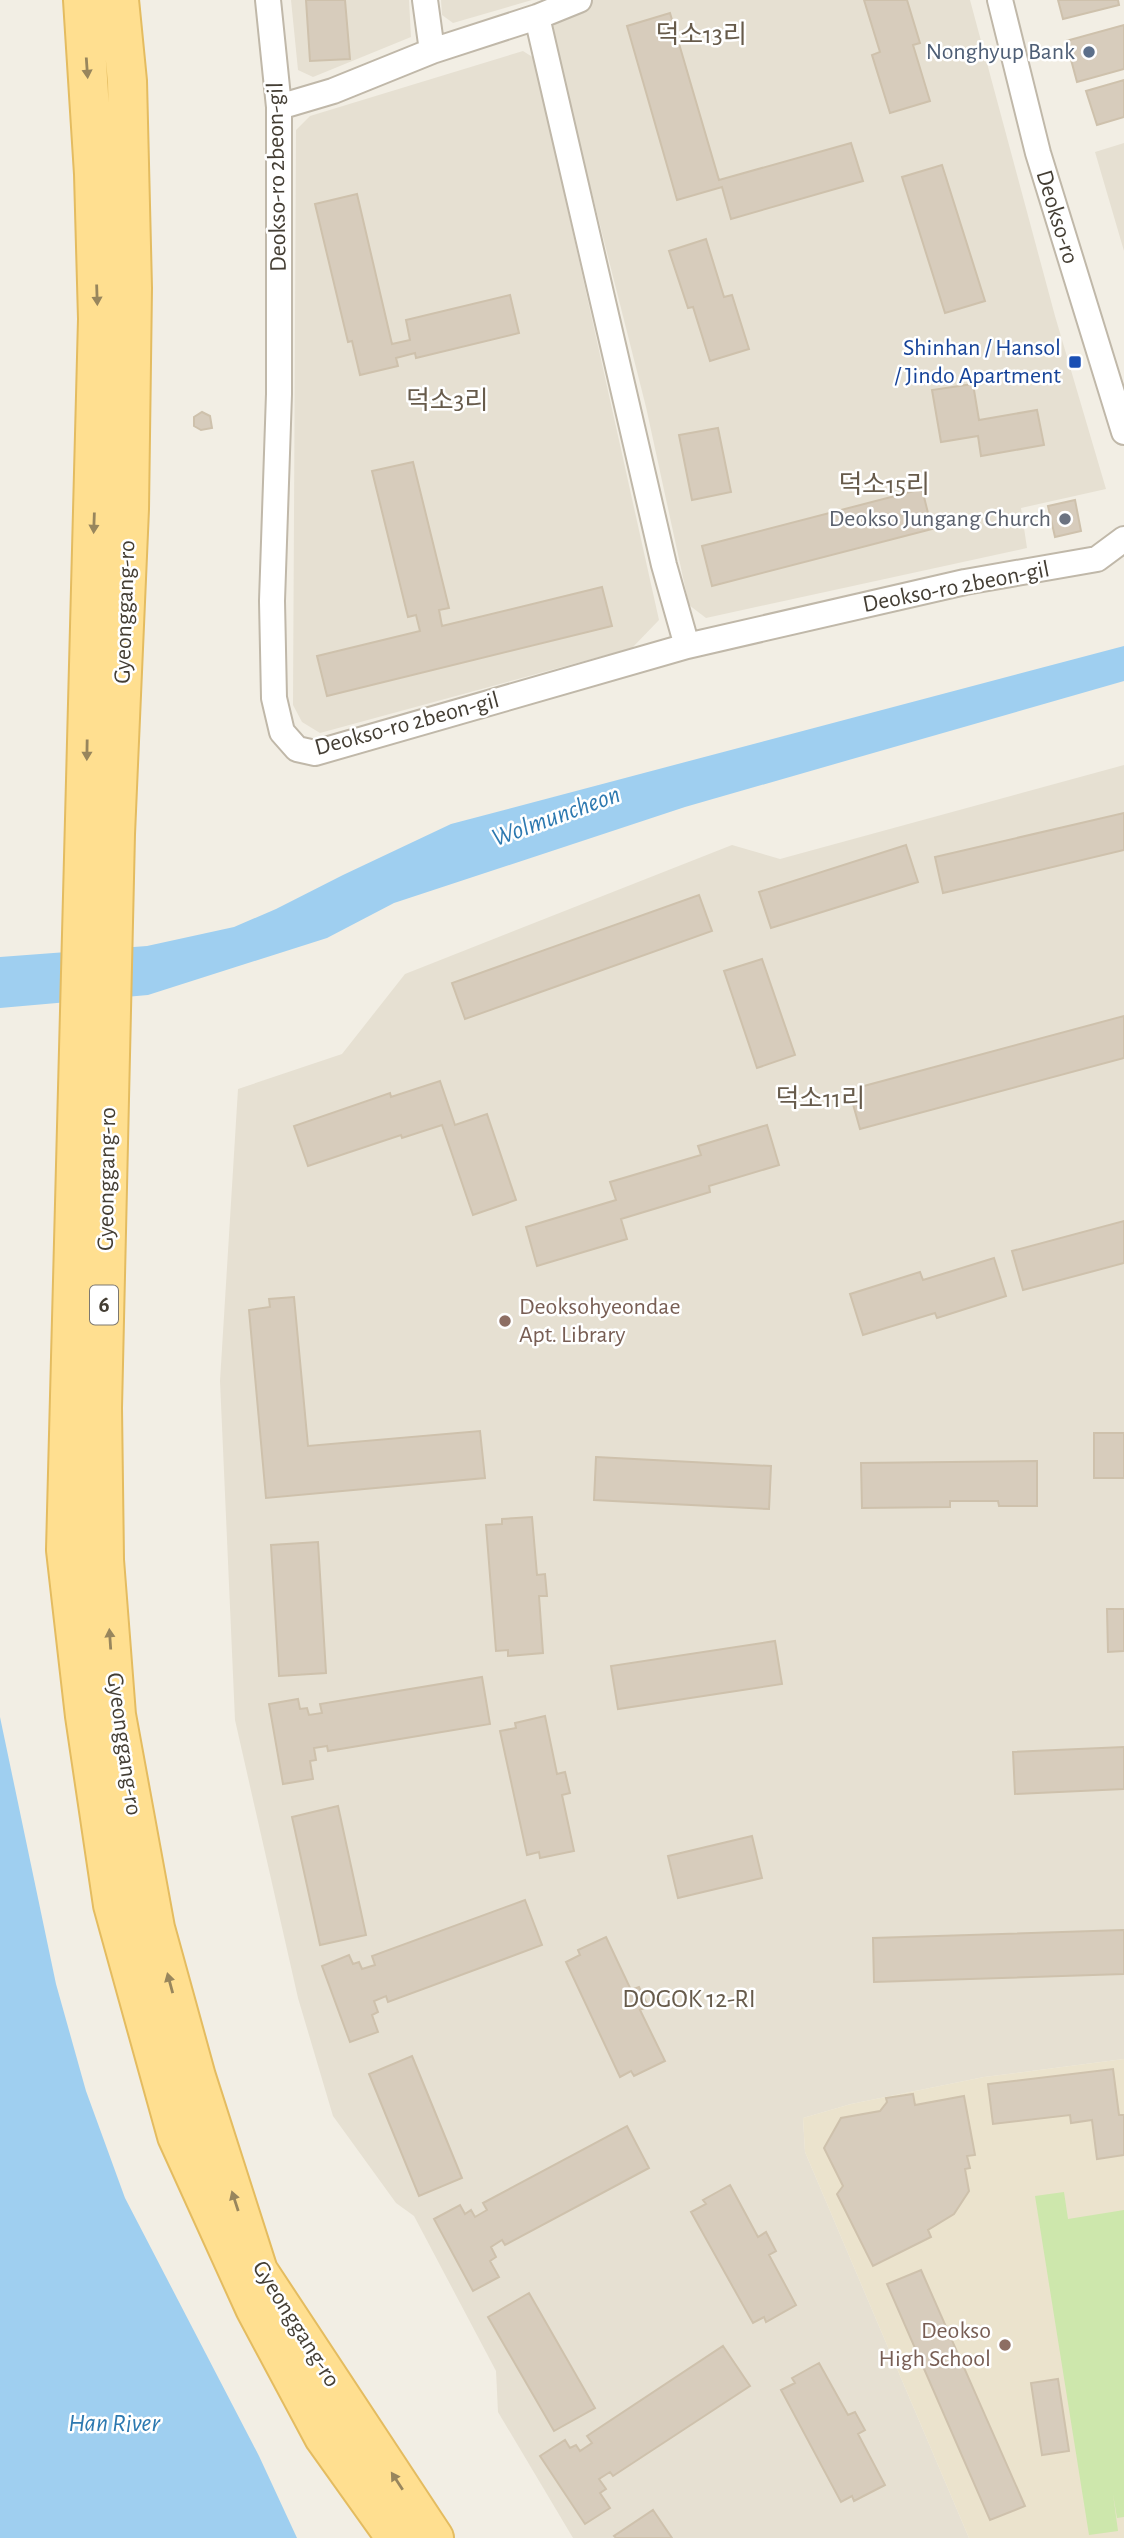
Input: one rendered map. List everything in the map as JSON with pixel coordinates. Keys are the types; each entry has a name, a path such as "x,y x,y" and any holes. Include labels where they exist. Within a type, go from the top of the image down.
{"main road":[{"name":"Gyeonggang-ro","path":"83,0 94,174 98,319 66,1550 85,1716 113,1905 177,2136 255,2308 324,2437 396,2538"},
{"name":"Gyeonggang-ro","path":"119,0 127,81 132,288 129,509 115,834 102,1408 104,1560 116,1715 155,1928 196,2077 258,2271 434,2538"}],"street":[{"name":"Deokso-ro 2beon-gil","path":"268,0 279,107 279,394 272,601 274,698 282,732 297,749 315,752 687,646 965,582 1097,559 1124,539"},
{"path":"425,0 432,51"},
{"path":"279,107 333,91 432,51 537,17 579,0"},
{"name":"Deokso-ro","path":"1000,0 1038,153 1124,432"},
{"path":"537,17 664,565 687,646"}],"shaded area":[{"path":"291,0 409,0 411,37 313,77 298,70"},
{"path":"441,0 532,0 453,23 442,15"},
{"path":"543,0 970,0 1055,316 1106,489 1021,508 1027,548 706,618 689,605 646,407"},
{"path":"523,51 534,58 659,620 632,648 320,733 302,722 293,705 296,130 310,116"},
{"path":"1124,143 1124,251 1095,152"},
{"path":"1124,765 1124,2059 984,2077 851,2104 803,2118 805,2152 969,2538 573,2538 498,2412 496,2371 414,2216 396,2203 333,2116 298,1998 235,1720 220,1381 238,1089 342,1054 405,974 732,845 780,859"},
{"name":"Deokso High School","path":"1124,2059 1124,2538 969,2538 805,2152 803,2118 851,2104 984,2077"}],"green space":[{"path":"1064,2192 1068,2219 1124,2210 1124,2517 1117,2518 1113,2494 1118,2531 1089,2535 1035,2196"}],"water":[{"name":"Wolmuncheon","path":"1124,646 1124,681 685,807 394,903 327,938 148,995 0,1008 0,957 147,946 234,927 451,824"},
{"name":"Han River","path":"0,1717 56,1984 86,2091 125,2198 259,2456 297,2538 0,2538"}],"building":[{"path":"306,0 345,0 350,59 310,61"},
{"path":"864,0 907,0 920,43 913,45 930,101 890,113 872,55 880,52"},
{"path":"1058,0 1118,0 1119,5 1063,19"},
{"path":"670,13 719,180 851,143 863,181 731,219 722,187 677,200 627,26"},
{"path":"1124,25 1124,69 1077,82 1066,41"},
{"path":"1124,80 1124,117 1097,125 1086,91"},
{"path":"942,165 985,301 945,313 902,177"},
{"path":"357,194 392,344 410,340 406,320 510,295 519,333 416,358 415,353 396,358 398,366 360,375 352,341 348,342 315,204"},
{"path":"706,239 724,297 732,295 749,349 710,361 693,307 688,308 669,251"},
{"path":"973,384 979,420 1037,410 1044,445 981,456 978,436 941,442 932,390"},
{"path":"202,412 210,416 212,428 201,430 194,426 194,417"},
{"path":"718,428 731,492 692,500 679,435"},
{"path":"413,462 449,608 439,610 442,626 602,587 612,626 327,696 317,656 420,631 416,615 408,617 372,471"},
{"path":"922,489 932,529 712,586 702,546"},
{"name":"Deokso Jungang Church","path":"1075,500 1081,531 1055,537 1048,506"},
{"path":"1124,813 1124,850 943,893 935,857"},
{"path":"906,845 918,882 771,928 759,892"},
{"path":"699,895 712,931 465,1019 452,983"},
{"path":"762,959 795,1055 757,1068 724,971"},
{"path":"1124,1016 1124,1058 860,1129 849,1090"},
{"path":"440,1081 455,1125 487,1114 516,1200 473,1215 442,1125 402,1138 401,1135 308,1166 294,1126 390,1093 391,1097"},
{"path":"767,1125 779,1165 709,1186 710,1192 621,1219 627,1239 537,1266 526,1227 616,1200 610,1182 701,1155 698,1146"},
{"path":"1124,1221 1124,1263 1023,1290 1012,1251"},
{"path":"994,1258 1006,1296 937,1318 935,1313 863,1335 850,1294 920,1272 923,1280"},
{"path":"294,1297 308,1446 480,1431 485,1478 266,1498 249,1310 270,1307 269,1299"},
{"path":"1094,1433 1124,1433 1124,1478 1094,1478"},
{"path":"596,1457 771,1466 769,1509 594,1500"},
{"path":"1037,1461 1037,1506 999,1506 998,1501 950,1501 950,1507 862,1508 861,1463"},
{"path":"532,1517 537,1575 545,1574 547,1596 539,1596 543,1653 508,1656 508,1650 496,1651 486,1525 502,1524 502,1519"},
{"path":"318,1542 326,1673 279,1676 271,1545"},
{"path":"1107,1609 1124,1609 1124,1651 1108,1652"},
{"path":"775,1641 782,1684 618,1709 611,1666"},
{"path":"482,1677 490,1724 328,1751 327,1746 314,1748 316,1760 310,1761 313,1779 283,1784 269,1704 298,1699 300,1709 307,1708 309,1715 322,1713 320,1704"},
{"path":"545,1716 557,1774 565,1772 570,1793 562,1795 574,1851 540,1858 539,1852 527,1855 500,1731 516,1728 515,1723"},
{"path":"1124,1747 1124,1789 1015,1794 1013,1752"},
{"path":"338,1806 366,1935 320,1945 292,1817"},
{"path":"752,1836 762,1878 678,1898 668,1856"},
{"path":"525,1900 542,1945 388,2002 386,1996 374,2001 378,2012 372,2015 378,2032 350,2042 322,1966 349,1955 353,1964 359,1962 362,1969 375,1965 372,1956"},
{"path":"1124,1930 1124,1974 874,1982 873,1938"},
{"path":"606,1937 631,1990 639,1987 648,2006 640,2010 665,2061 634,2076 631,2071 620,2077 566,1962 580,1955 578,1950"},
{"path":"412,2056 462,2178 419,2196 369,2074"},
{"path":"1113,2069 1119,2115 1124,2115 1124,2155 1097,2159 1092,2120 1071,2123 1070,2115 993,2124 988,2084"},
{"path":"913,2094 915,2105 964,2096 975,2155 967,2156 970,2168 965,2169 969,2191 954,2214 928,2230 931,2237 873,2266 837,2194 843,2186 824,2148 841,2118 880,2111 887,2102 886,2098"},
{"path":"627,2126 649,2168 505,2245 502,2240 491,2247 496,2257 490,2261 499,2277 473,2291 434,2219 460,2205 465,2214 471,2210 475,2217 487,2210 483,2203"},
{"path":"730,2185 758,2237 766,2232 776,2251 769,2255 796,2305 766,2322 764,2317 753,2323 691,2212 706,2204 703,2200"},
{"path":"921,2270 1025,2506 990,2520 887,2284"},
{"path":"529,2293 595,2408 554,2431 488,2317"},
{"path":"723,2346 750,2386 613,2476 610,2472 599,2479 606,2489 600,2493 610,2508 585,2524 540,2456 565,2440 570,2448 576,2445 580,2451 592,2443 587,2436"},
{"path":"819,2363 848,2415 855,2412 865,2430 858,2434 885,2485 854,2501 852,2496 841,2502 781,2390 795,2383 792,2378"},
{"path":"1058,2379 1069,2451 1042,2455 1031,2383"},
{"path":"653,2510 672,2538 614,2536"}],"place":[{"name":"Nonghyup Bank","path":"1089,52"},
{"name":"Shinhan / Hansol / Jindo Apartment","path":"1075,362"},
{"name":"Deokso Jungang Church","path":"1065,519"},
{"name":"Deoksohyeondae Apt. Library","path":"505,1321"},
{"name":"Deokso High School","path":"1005,2345"}],"district":[{"name":"덕소13리","path":"701,35"},
{"name":"덕소3리","path":"447,401"},
{"name":"덕소15리","path":"884,485"},
{"name":"덕소11리","path":"820,1099"},
{"name":"DOGOK 12-RI","path":"689,1999"}]}
